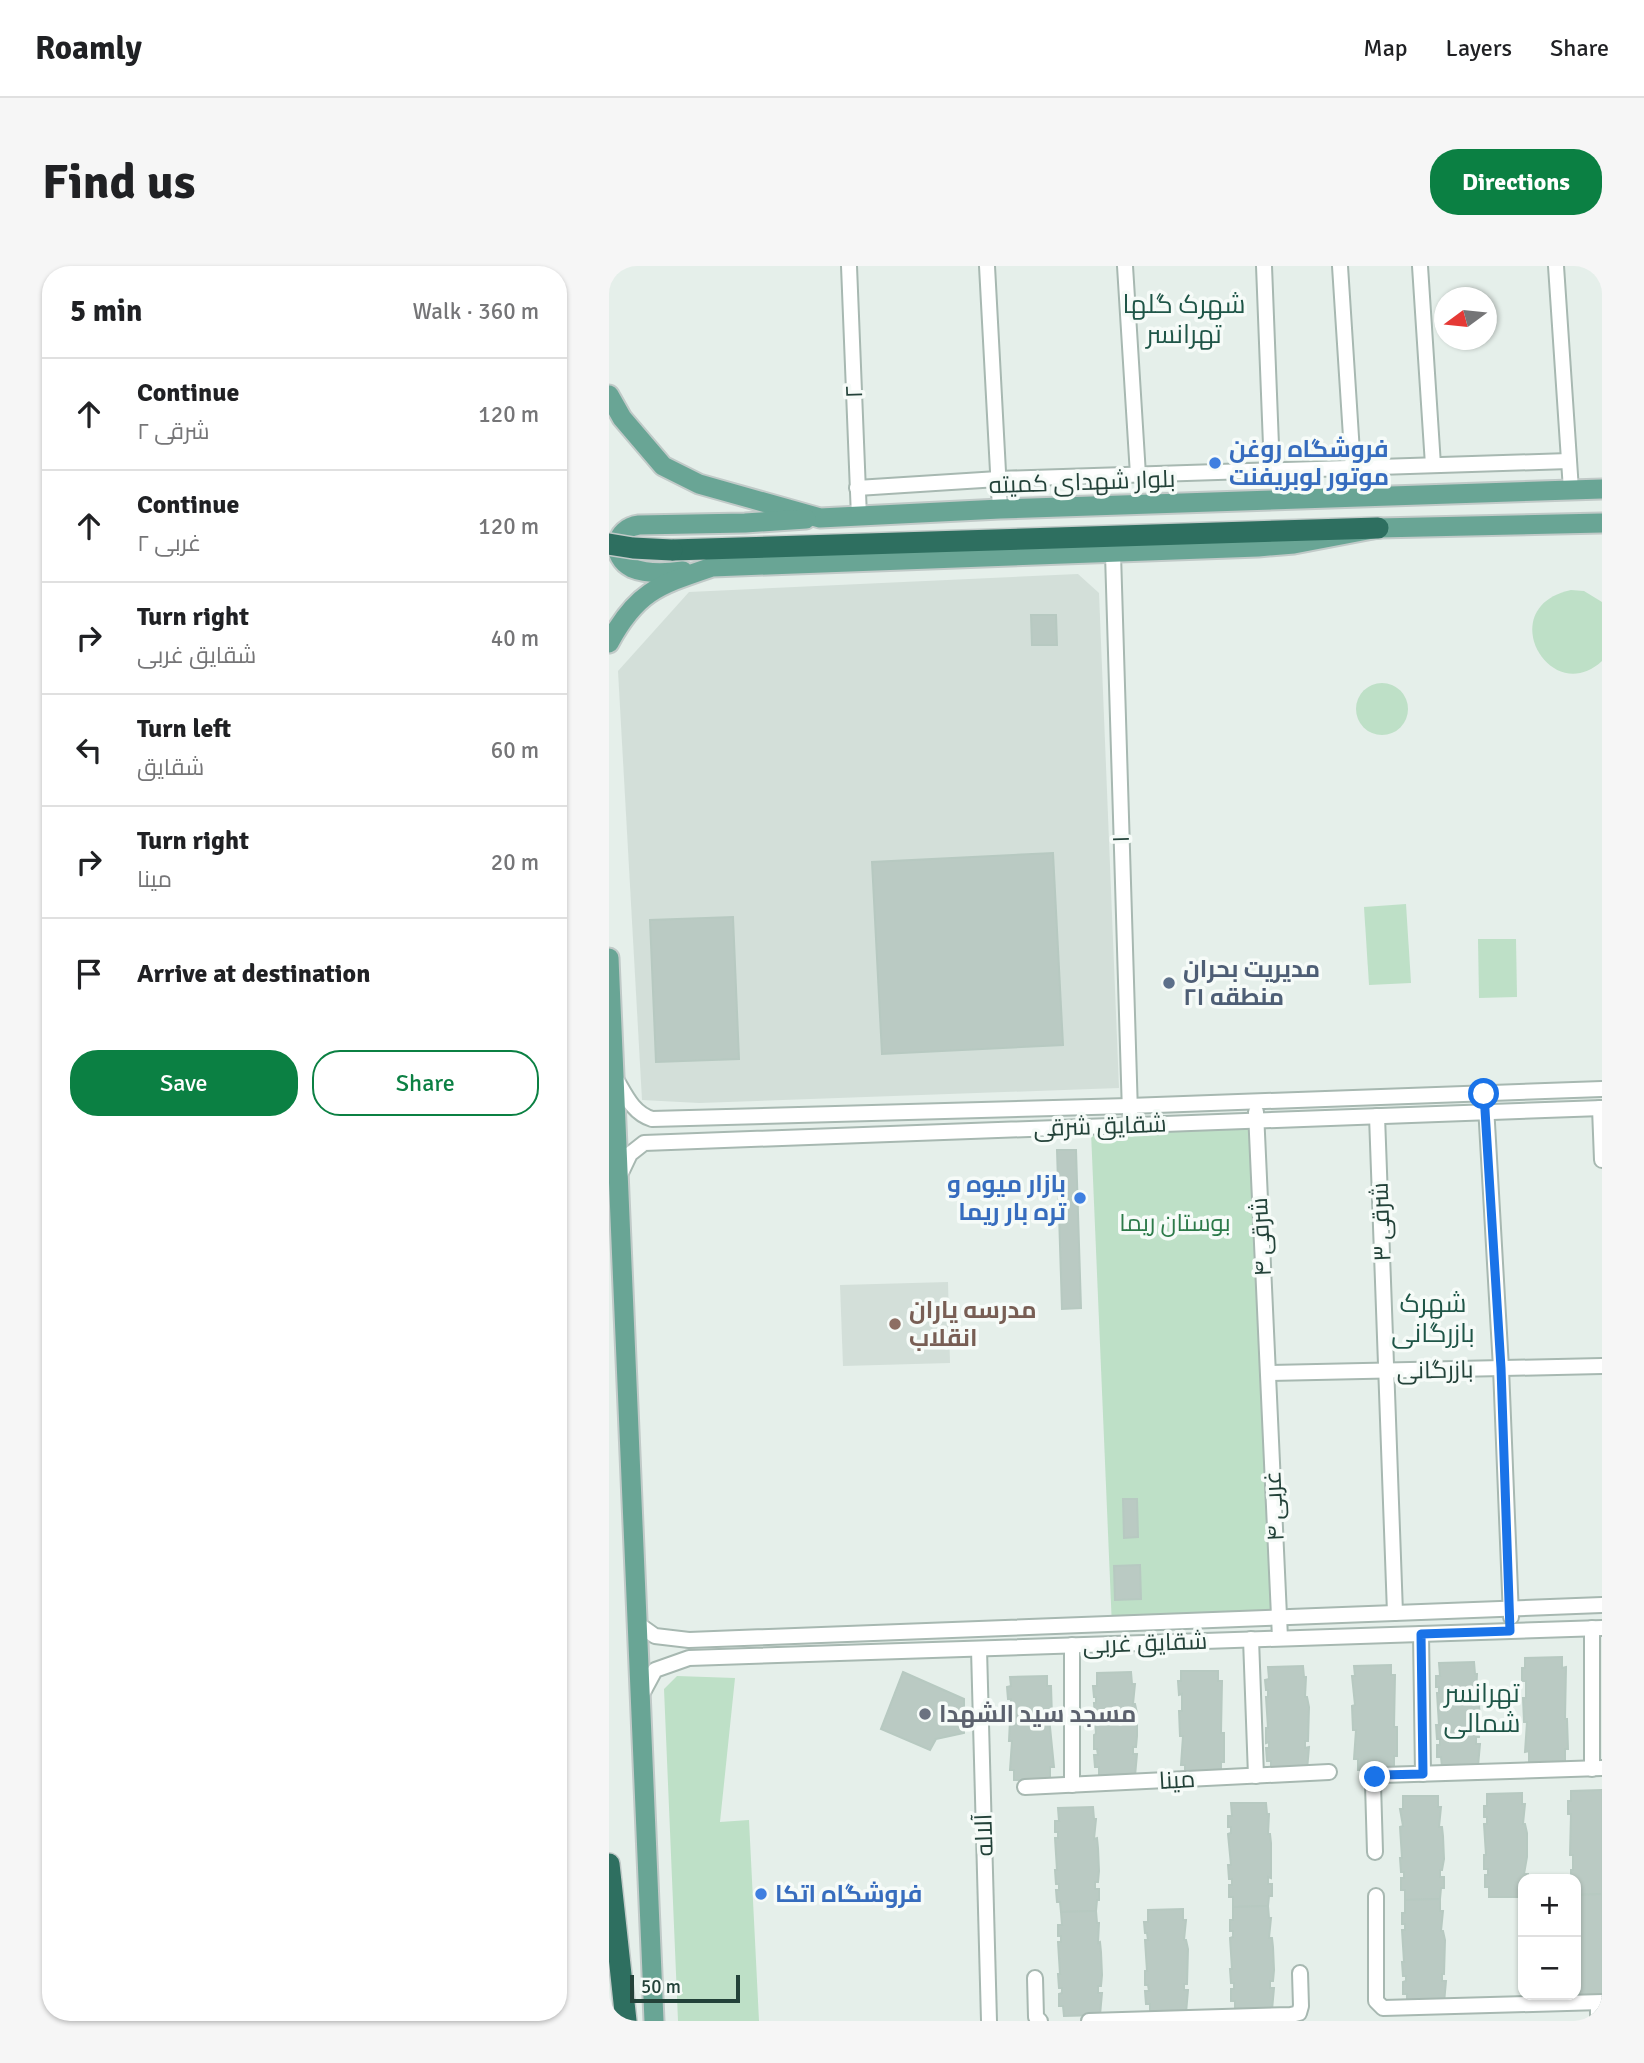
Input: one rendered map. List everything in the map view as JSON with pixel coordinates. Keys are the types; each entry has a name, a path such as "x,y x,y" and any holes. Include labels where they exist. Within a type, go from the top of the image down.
{"highway":[{"path":"609,544 672,550 1378,528"},
{"path":"609,1866 614,2021"},
{"path":"609,1866 626,2021"}],"main road":[{"name":"بلوار شهدای کمیته","path":"609,395 622,418 663,466 699,484 820,518 1000,509 1602,489"},
{"path":"820,518 745,523 639,524 630,526 618,537 617,547 620,558 635,570 671,573 712,567 1113,554 1294,544 1378,528 1602,523"},
{"path":"609,643 623,618 642,596 668,582 712,567"},
{"path":"609,958 654,2021"}],"street":[{"name":"۲","path":"849,266 859,517"},
{"path":"987,266 1000,509"},
{"path":"1125,266 1138,475"},
{"path":"1264,266 1272,471"},
{"path":"1340,266 1353,468"},
{"path":"1420,266 1433,465"},
{"path":"1556,266 1571,490"},
{"path":"857,488 998,480 1569,461"},
{"name":"۱","path":"1113,554 1131,1125"},
{"name":"شقایق شرقی","path":"614,1076 632,1105 641,1115 652,1119 1602,1090"},
{"path":"1484,1094 1501,1368 1510,1631"},
{"name":"۴ شرقی","path":"1255,1102 1268,1373"},
{"path":"1601,1108 1602,1160"},
{"name":"شقایق شرقی","path":"617,1180 630,1154 645,1143 1601,1108"},
{"name":"۳ شرقی","path":"1377,1116 1395,1613"},
{"name":"بازرگانی","path":"1268,1373 1602,1366"},
{"name":"۴ غربی","path":"1268,1373 1280,1638"},
{"name":"شقایق غربی","path":"638,1624 655,1636 689,1640 1602,1605"},
{"path":"1375,1852 1375,1777 1597,1768 1597,1628"},
{"name":"شقایق غربی","path":"639,1700 655,1670 689,1658 1597,1628"},
{"path":"907,1632 908,1651"},
{"path":"1421,1634 1423,1774"},
{"path":"1251,1639 1256,1776"},
{"path":"689,1640 689,1658"},
{"path":"1072,1645 1072,1785"},
{"name":"آلاله","path":"979,1648 989,2021"},
{"name":"مینا","path":"1025,1787 1329,1772"},
{"path":"1376,1896 1376,2001 1379,2006 1425,2014 1600,2002 1598,2021"},
{"path":"1089,2021 1291,2015 1299,2012 1301,2007 1300,1973"},
{"path":"1035,1978 1036,2017 1040,2021"}],"shaded area":[{"path":"1078,574 1099,593 1119,1088 699,1103 642,1100 618,671 689,592"},
{"name":"مدرسه یاران انقلاب","path":"948,1282 950,1363 843,1366 840,1285"}],"green space":[{"path":"1571,590 1584,591 1602,602 1602,661 1582,672 1564,673 1549,664 1537,650 1532,633 1535,615 1548,600"},
{"path":"1382,683 1401,690 1408,709 1401,728 1382,735 1363,728 1356,709 1363,690"},
{"path":"1406,904 1411,983 1369,985 1364,907"},
{"path":"1478,939 1516,939 1517,997 1479,998"},
{"name":"بوستان ریما","path":"1251,1128 1271,1624 1112,1627 1091,1132"},
{"path":"677,1676 735,1678 720,1822 749,1820 759,2021 678,2021 664,1689"}],"building":[{"path":"1031,615 1056,615 1057,645 1032,645"},
{"path":"1053,853 1063,1045 882,1054 872,862"},
{"path":"733,917 739,1059 656,1062 650,920"},
{"path":"1057,1150 1076,1150 1081,1308 1062,1309"},
{"path":"1123,1499 1137,1499 1138,1537 1124,1538"},
{"path":"1140,1565 1141,1599 1115,1600 1114,1566"},
{"path":"1562,1657 1562,1668 1566,1667 1565,1719 1568,1749 1565,1749 1565,1761 1529,1762 1529,1751 1525,1752 1527,1722 1524,1722 1523,1698 1526,1698 1526,1681 1522,1681 1525,1658"},
{"path":"1474,1662 1480,1726 1479,1737 1476,1737 1476,1744 1480,1744 1478,1766 1442,1767 1441,1757 1437,1757 1440,1739 1437,1739 1436,1725 1439,1725 1439,1687 1436,1687 1436,1676 1440,1676 1439,1663"},
{"path":"1391,1665 1391,1675 1395,1675 1394,1727 1397,1727 1394,1769 1358,1770 1358,1759 1354,1759 1354,1666"},
{"path":"1303,1666 1306,1677 1305,1697 1309,1707 1308,1741 1305,1741 1305,1748 1309,1747 1307,1770 1271,1771 1271,1761 1267,1761 1266,1748 1269,1748 1269,1742 1266,1743 1268,1690 1265,1680 1269,1679 1268,1667"},
{"path":"1181,1671 1218,1671 1218,1681 1222,1681 1221,1733 1224,1733 1224,1762 1221,1762 1221,1774 1185,1775 1185,1765 1181,1765 1183,1736 1180,1736 1179,1711 1182,1711 1182,1694 1179,1695 1178,1681 1181,1681"},
{"name":"مسجد سید الشهدا","path":"903,1672 964,1699 964,1733 936,1739 930,1750 881,1729"},
{"path":"1131,1672 1132,1684 1135,1684 1133,1704 1137,1713 1136,1747 1133,1747 1133,1754 1137,1754 1135,1776 1099,1777 1099,1767 1095,1767 1094,1755 1098,1755 1097,1749 1094,1749 1096,1697 1093,1686 1097,1686 1097,1673"},
{"path":"1047,1676 1047,1686 1051,1686 1052,1717 1049,1717 1054,1767 1050,1767 1050,1779 1014,1780 1014,1770 1010,1770 1011,1699 1008,1699 1007,1687 1011,1686 1010,1677"},
{"path":"1602,1790 1602,1894 1581,1895 1581,1874 1571,1874 1573,1855 1570,1855 1571,1814 1568,1814 1568,1801 1571,1801 1571,1791"},
{"path":"1522,1793 1522,1804 1525,1804 1523,1824 1527,1833 1527,1857 1524,1874 1518,1874 1518,1897 1489,1897 1489,1887 1485,1887 1488,1869 1484,1869 1484,1824 1487,1824 1487,1817 1484,1817 1484,1806 1487,1806 1487,1794"},
{"path":"1403,1796 1438,1796 1444,1859 1440,1877 1444,1877 1444,1888 1441,1888 1440,1899 1405,1900 1405,1890 1401,1890 1401,1878 1404,1878 1400,1858 1400,1827 1403,1826 1400,1809 1403,1809"},
{"path":"1231,1803 1266,1803 1271,1843 1271,1878 1268,1877 1268,1884 1272,1884 1272,1896 1269,1896 1268,1906 1233,1907 1233,1897 1229,1897 1229,1885 1232,1885 1228,1865 1231,1865 1228,1834 1231,1833 1231,1827 1228,1827 1228,1816 1232,1816"},
{"path":"1093,1807 1099,1871 1098,1882 1095,1882 1095,1889 1099,1889 1096,1911 1061,1912 1060,1902 1057,1902 1056,1890 1059,1890 1059,1884 1056,1884 1055,1870 1055,1838 1058,1838 1058,1832 1055,1832 1055,1821 1059,1821 1058,1808"},
{"path":"1602,1894 1602,1998 1581,1999 1581,1895"},
{"path":"1440,1899 1440,1911 1443,1911 1441,1931 1445,1940 1442,1974 1442,1981 1446,1981 1444,2003 1407,2004 1407,1994 1403,1994 1406,1976 1403,1976 1402,1962 1402,1930 1405,1930 1405,1924 1402,1924 1402,1913 1405,1913 1405,1900"},
{"path":"1268,1906 1274,1970 1273,1981 1270,1981 1270,1988 1274,1988 1272,2010 1235,2011 1235,2001 1231,2001 1234,1983 1231,1983 1230,1969 1230,1938 1233,1937 1233,1931 1230,1931 1230,1920 1233,1920 1233,1907"},
{"path":"1183,1909 1183,1920 1186,1920 1184,1940 1188,1949 1187,1984 1184,1984 1184,1990 1188,1990 1186,2013 1150,2014 1150,2004 1146,2004 1145,1991 1149,1991 1148,1985 1145,1985 1145,1940 1148,1940 1144,1922 1148,1922 1148,1910"},
{"path":"1096,1911 1102,1975 1101,1986 1098,1986 1098,1993 1102,1993 1100,2015 1064,2016 1063,2006 1059,2006 1062,1988 1059,1988 1058,1974 1058,1942 1061,1942 1061,1936 1058,1936 1058,1925 1062,1925 1061,1912"}],"place":[{"name":"فروشگاه روغن موتور لوبریفنت","path":"1215,463"},
{"name":"مدیریت بحران منطقه ۲۱","path":"1169,983"},
{"name":"بازار میوه و تره بار ریما","path":"1080,1198"},
{"name":"مدرسه یاران انقلاب","path":"895,1324"},
{"name":"مسجد سید الشهدا","path":"925,1714"},
{"name":"فروشگاه اتکا","path":"761,1894"}],"district":[{"name":"شهرک گلها تهرانسر","path":"1184,320"},
{"name":"شهرک بازرگانی","path":"1433,1319"},
{"name":"تهرانسر شمالی","path":"1482,1709"}],"route":[{"path":"1375,1777 1423,1774 1421,1634 1510,1631 1501,1368 1484,1094"}]}
